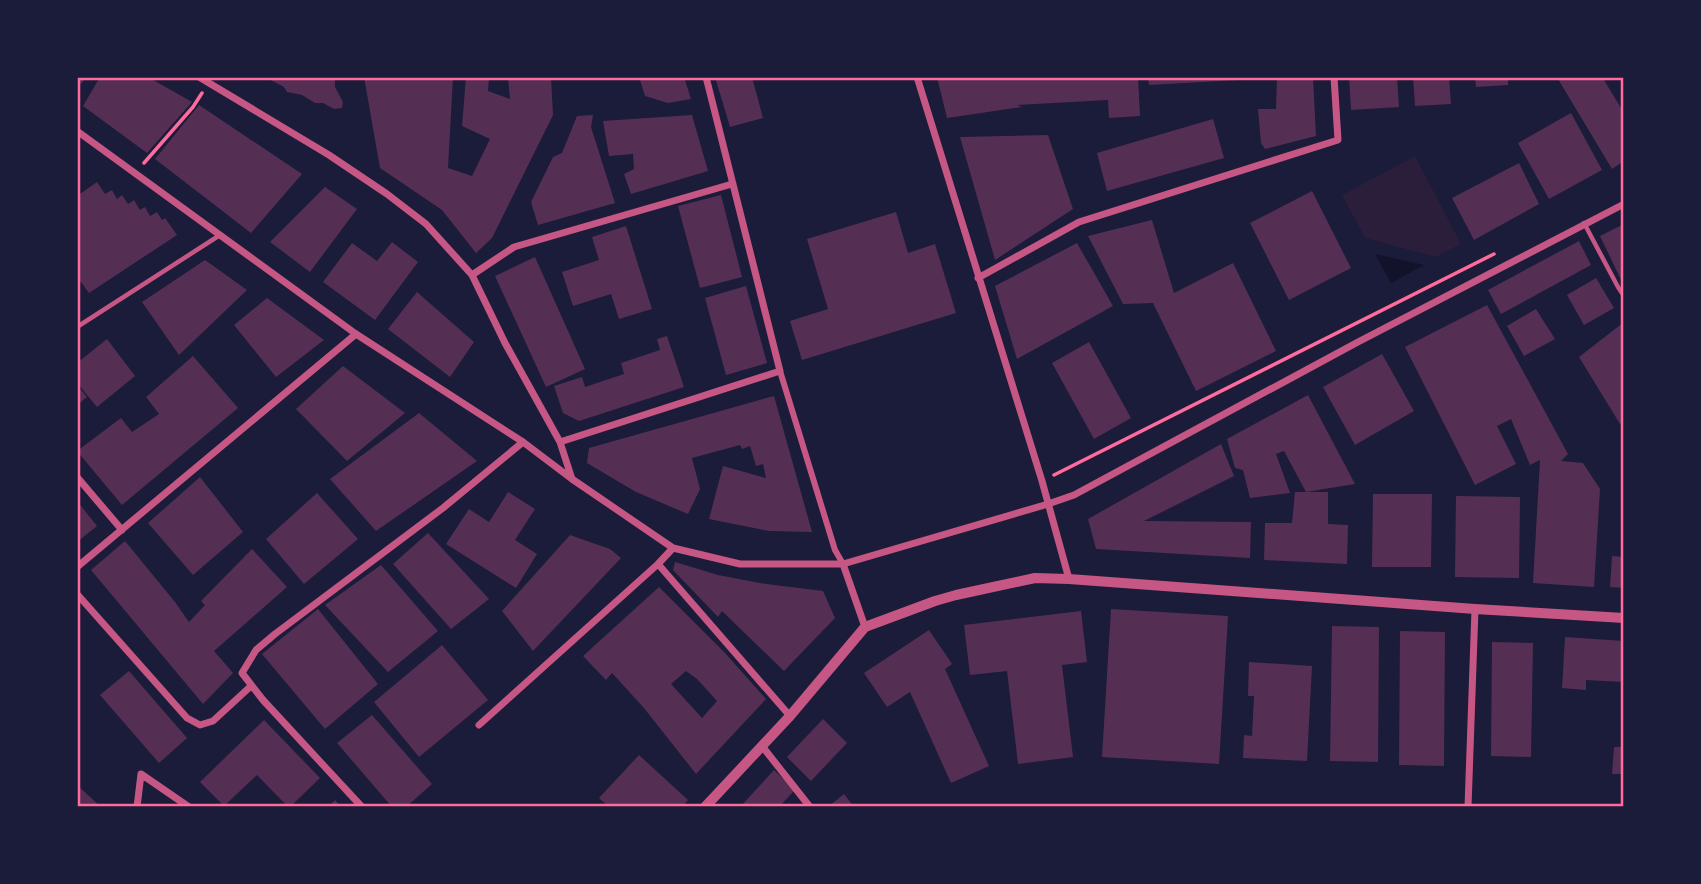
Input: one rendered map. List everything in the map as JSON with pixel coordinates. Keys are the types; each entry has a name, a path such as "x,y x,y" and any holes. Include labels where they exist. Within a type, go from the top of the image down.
{"street":[{"path":"199,77 329,155 426,224 472,275 505,343 560,442 572,479"},
{"path":"706,77 780,371 835,550 843,564 865,627"},
{"path":"917,77 1042,481 1069,579"},
{"path":"978,278 1079,222 1338,140 1334,77"},
{"path":"77,131 356,334 523,442 673,548 740,564 843,564 1074,495 1335,354 1624,204"},
{"path":"472,275 514,247 732,184"},
{"path":"77,568 356,334"},
{"path":"560,442 780,371"},
{"path":"362,807 242,673 256,650 275,634 443,508 523,442"},
{"path":"77,477 122,530"},
{"path":"479,725 673,548"},
{"path":"658,564 790,716"},
{"path":"705,807 790,716 865,627 935,601 1035,578 1624,618"},
{"path":"77,594 187,719 200,725 212,721 251,686"},
{"path":"1468,807 1475,609"},
{"path":"762,746 810,807"},
{"path":"136,807 141,775 188,807"}],"lane":[{"path":"1584,223 1624,296"},
{"path":"77,327 221,235"}],"path":[{"path":"144,163 193,107"},
{"path":"1042,481 1500,250"}],"shaded area":[{"path":"1415,156 1461,244 1436,257 1365,238 1342,195"},
{"path":"1375,254 1424,265 1391,283"}],"building":[{"path":"77,77 87,77 77,88"},
{"path":"100,77 148,77 192,102 147,153 83,106"},
{"path":"265,77 335,77 335,87 343,102 342,108 334,109 323,103 315,103 302,95 287,92 284,87"},
{"path":"364,77 453,77 448,168 472,176 490,139 462,126 466,77 489,77 488,91 510,99 508,77 551,77 553,115 492,238 476,253 442,210 380,168"},
{"path":"639,77 684,77 691,99 668,103 645,96"},
{"path":"715,77 752,77 763,118 730,127"},
{"path":"937,77 1138,77 1140,116 1109,118 1108,100 1017,105 1022,107 947,118"},
{"path":"1148,77 1238,77 1238,80 1149,85"},
{"path":"1277,77 1313,77 1316,136 1265,149 1261,143 1258,109 1276,109"},
{"path":"1349,77 1397,77 1399,107 1351,110"},
{"path":"1413,77 1449,77 1451,104 1415,106"},
{"path":"1475,77 1508,77 1508,85 1476,87"},
{"path":"1558,79 1604,80 1624,113 1624,161 1612,169"},
{"path":"199,105 302,174 251,233 155,159"},
{"path":"1571,113 1602,170 1549,199 1518,143"},
{"path":"593,115 591,127 615,203 538,225 531,202 553,157 562,153 577,116"},
{"path":"692,115 708,171 631,194 624,174 634,169 633,154 609,156 603,121"},
{"path":"1213,119 1224,158 1107,191 1097,153"},
{"path":"1048,135 1073,209 995,260 960,137"},
{"path":"1519,163 1539,204 1474,240 1452,198"},
{"path":"97,182 105,194 112,190 117,199 122,195 128,204 134,200 140,210 145,207 150,216 157,212 177,235 89,293 81,282 77,284 77,196"},
{"path":"325,187 357,209 310,272 270,242"},
{"path":"1312,191 1351,268 1289,300 1250,223"},
{"path":"721,195 742,277 700,288 678,206"},
{"path":"896,212 908,253 935,244 956,313 802,360 790,321 828,309 807,239"},
{"path":"1152,220 1174,293 1233,263 1276,351 1196,391 1153,303 1123,304 1088,236"},
{"path":"1624,224 1624,286 1600,236"},
{"path":"626,226 652,309 619,319 611,294 573,306 562,272 599,260 592,237"},
{"path":"1579,241 1591,265 1501,314 1488,290"},
{"path":"392,242 418,262 375,320 323,282 352,243 377,261"},
{"path":"1077,243 1113,306 1017,359 995,286"},
{"path":"535,257 585,369 546,387 495,276"},
{"path":"205,260 247,290 179,355 142,302"},
{"path":"1596,278 1614,308 1584,325 1567,295"},
{"path":"746,286 767,363 726,375 705,298"},
{"path":"417,292 474,342 450,377 388,329"},
{"path":"267,298 324,340 276,377 234,325"},
{"path":"1487,305 1568,454 1561,461 1583,463 1600,489 1594,587 1533,583 1540,460 1530,465 1511,419 1497,426 1516,464 1475,485 1405,347"},
{"path":"1536,309 1555,339 1524,356 1507,326"},
{"path":"1624,322 1624,422 1620,424 1579,357"},
{"path":"667,336 684,387 579,421 563,413 554,386 582,377 585,387 624,374 621,363 660,350 657,339"},
{"path":"107,339 135,376 97,407 77,383 77,363"},
{"path":"1089,342 1131,418 1094,439 1052,363"},
{"path":"1382,354 1414,411 1355,445 1323,387"},
{"path":"193,356 238,408 122,505 77,451 121,418 132,432 159,414 146,397"},
{"path":"343,366 405,413 347,461 296,409"},
{"path":"77,385 87,397 77,405"},
{"path":"1308,395 1355,484 1306,492 1284,451 1276,454 1290,493 1250,498 1243,470 1235,468 1227,439"},
{"path":"774,396 812,532 769,531 709,519 723,466 766,478 763,464 756,466 750,446 742,449 740,445 692,458 700,489 688,514 636,492 587,463 589,448"},
{"path":"419,413 477,461 376,531 330,479"},
{"path":"1221,444 1234,476 1144,521 1251,522 1250,558 1096,549 1088,519"},
{"path":"200,477 243,532 193,575 148,523"},
{"path":"508,492 535,509 515,540 537,554 516,588 446,544 469,509 489,522"},
{"path":"1295,492 1328,492 1328,524 1348,525 1347,564 1264,560 1265,523 1292,523"},
{"path":"317,493 358,539 304,584 266,539"},
{"path":"1373,494 1432,494 1431,567 1372,567"},
{"path":"1456,496 1520,497 1519,578 1455,577"},
{"path":"77,501 97,526 77,542"},
{"path":"428,533 489,599 451,629 393,564"},
{"path":"570,535 610,549 621,558 533,651 502,611"},
{"path":"125,541 189,622 205,605 201,601 252,549 287,587 214,651 233,673 203,704 91,570"},
{"path":"1612,556 1624,557 1624,588 1610,587"},
{"path":"675,562 718,575 823,591 835,618 784,671 722,611 718,617 673,570"},
{"path":"381,565 438,631 388,672 325,605"},
{"path":"659,587 725,653 766,699 696,774 644,708 612,673 606,680 583,656","holes":["686,671 717,701 702,718 671,684"]},
{"path":"318,609 378,684 325,729 262,654"},
{"path":"1111,609 1228,616 1219,764 1102,757"},
{"path":"1081,611 1087,662 1062,665 1073,757 1018,764 1007,671 970,675 964,625"},
{"path":"1332,626 1379,627 1378,762 1330,761"},
{"path":"929,630 952,664 945,669 989,766 951,783 910,692 887,707 864,673"},
{"path":"1400,631 1445,632 1444,766 1399,765"},
{"path":"1565,637 1624,641 1624,682 1586,680 1586,690 1562,688"},
{"path":"1492,642 1533,643 1531,757 1491,756"},
{"path":"442,645 488,700 419,757 374,702"},
{"path":"1249,662 1312,666 1307,761 1243,758 1244,735 1252,736 1254,696 1248,696"},
{"path":"129,671 187,738 159,763 100,695"},
{"path":"372,715 432,784 406,807 392,807 337,743"},
{"path":"823,719 847,743 811,781 787,757"},
{"path":"264,720 320,778 288,807 257,775 224,806 200,782"},
{"path":"1614,747 1624,747 1624,774 1612,774"},
{"path":"639,755 688,800 682,807 609,807 599,798"},
{"path":"774,770 795,790 779,807 740,807"},
{"path":"77,785 101,807 77,807"},
{"path":"844,794 854,807 828,807"},
{"path":"335,800 341,807 328,807"},
{"path":"984,804 1041,805 1041,807 984,807"}]}
